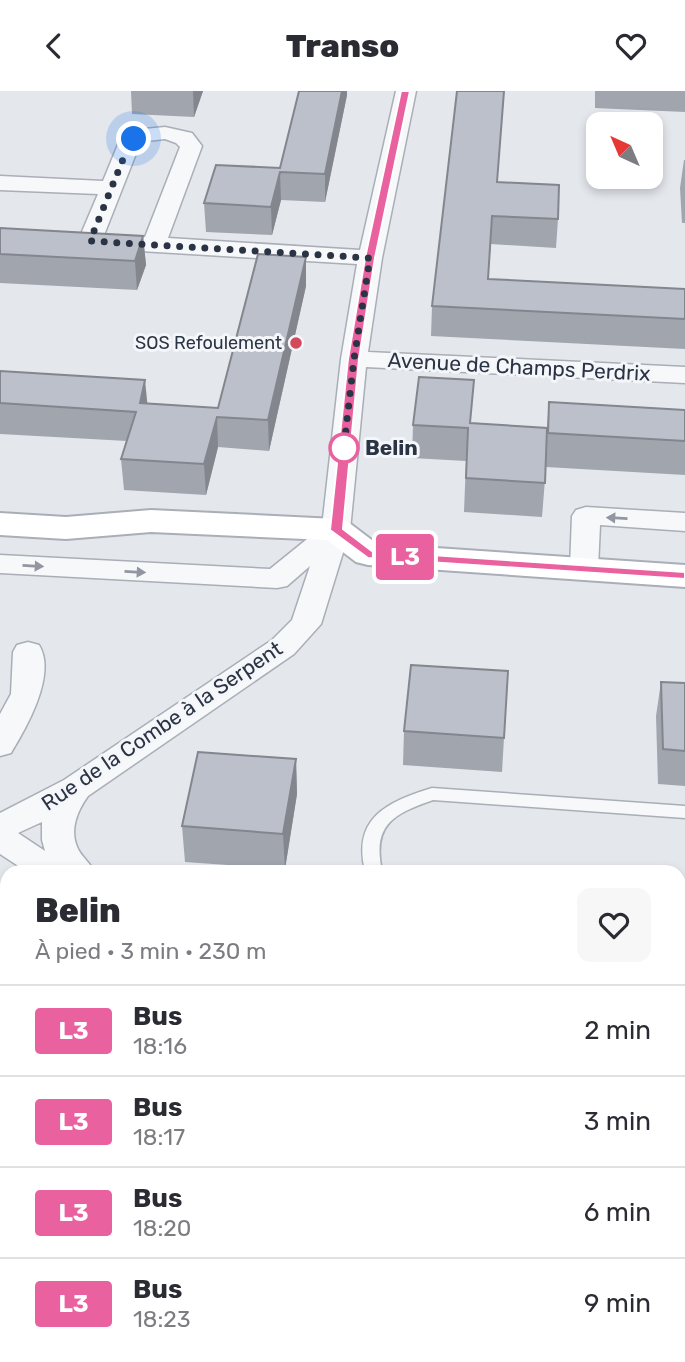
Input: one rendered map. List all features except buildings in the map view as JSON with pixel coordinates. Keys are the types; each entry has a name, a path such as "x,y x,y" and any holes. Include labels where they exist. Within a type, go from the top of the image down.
{"street":[{"name":"Rue de la Combe à la Serpent","path":"0,827 76,788 284,647 306,624 337,530 354,359 370,258 405,91"},
{"path":"155,244 191,143 179,135 165,133 130,142 109,188 90,241 370,258"},
{"path":"0,183 109,188"},
{"name":"Avenue de Champs Perdrix","path":"354,359 685,375"},
{"path":"583,568 586,516 685,522"},
{"path":"0,524 66,528 151,521 337,530 368,554 685,576"},
{"path":"67,568 90,526"},
{"path":"0,564 277,579 337,530"},
{"path":"0,745 26,694 28,652"},
{"path":"70,865 58,843 57,821 65,801 76,788"},
{"path":"0,837 42,865"}],"lane":[{"path":"371,865 368,853 373,827 397,806 432,794 685,812"}],"bus line":[{"name":"L3","path":"406,91 370,258 354,359 337,530 368,554 685,576"}],"place":[{"name":"SOS Refoulement","path":"296,343"},
{"name":"Belin","path":"344,448"}],"route":[{"path":"134,139 130,142 109,188 90,241 370,258 354,359 343,455 344,448"}]}
